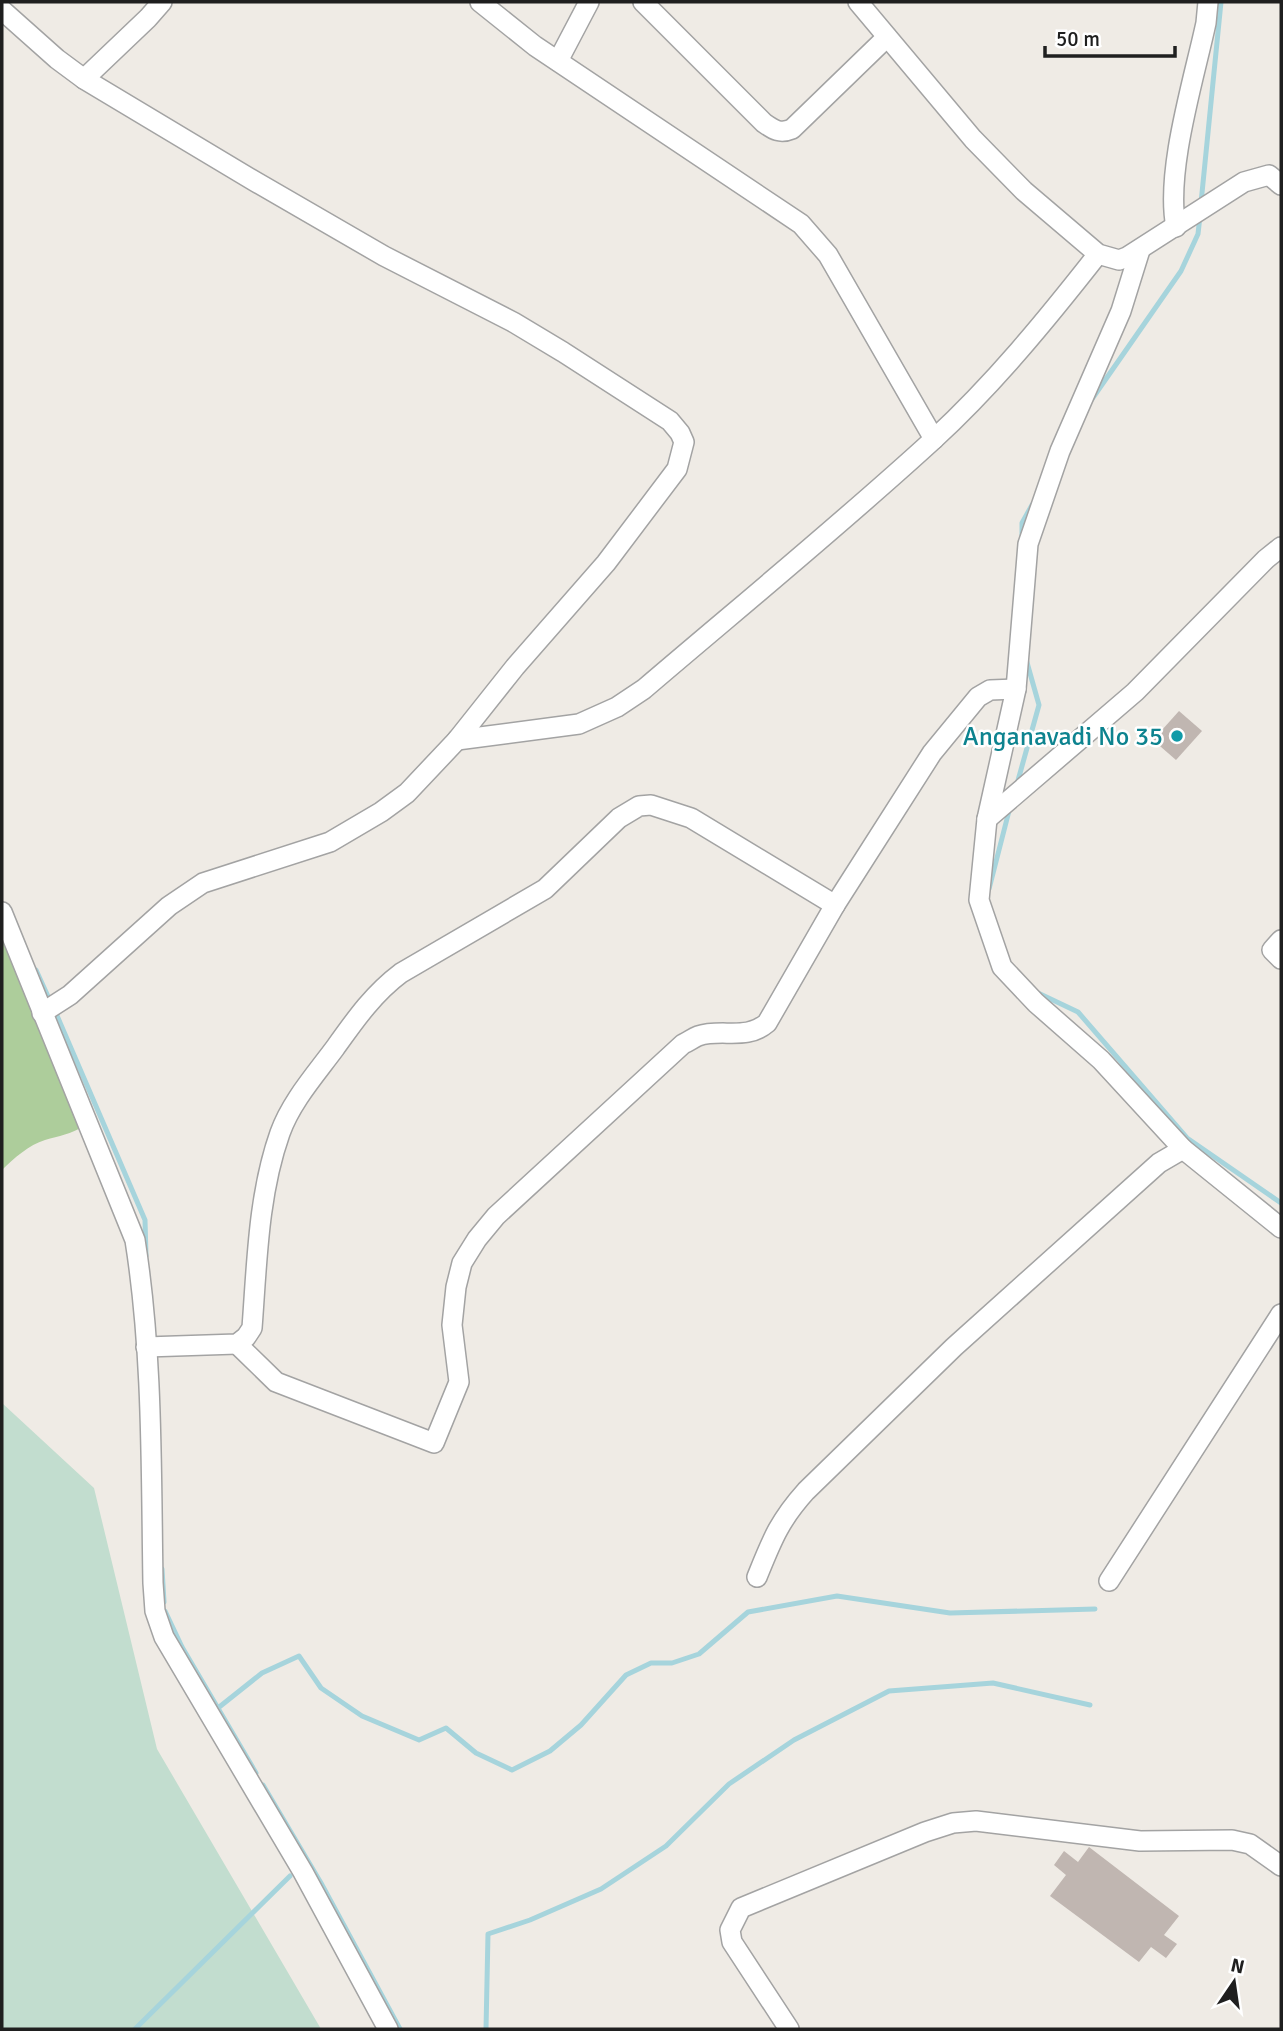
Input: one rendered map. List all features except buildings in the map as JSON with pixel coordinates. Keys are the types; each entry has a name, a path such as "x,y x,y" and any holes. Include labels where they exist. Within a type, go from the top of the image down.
{"street":[{"path":"84,79 162,2"},
{"path":"480,2 558,61 801,224 828,255 934,439"},
{"path":"558,61 589,2"},
{"path":"643,2 764,123 783,132 792,129 887,37"},
{"path":"858,2 973,139 1024,191 1098,254 1119,260 1140,250 1178,220 1244,182 1269,175 1281,184"},
{"path":"1178,220 1178,155 1208,2"},
{"path":"2,10 84,79 326,222 563,352 670,421 684,442 677,469 606,563 515,667 457,740 407,793 330,842 203,883 169,906 71,995 45,1011"},
{"path":"1140,250 1121,310 1060,451 1028,544 1016,689 987,819 979,900 1002,967 1036,1003 1101,1060 1183,1149 1281,1227"},
{"path":"457,740 579,724 617,707 654,680 934,439 1016,354 1098,254"},
{"path":"987,819 1135,692 1281,547"},
{"path":"237,1344 276,1382 434,1443 459,1382 452,1325 456,1287 462,1263 477,1239 496,1216 683,1044 698,1036 744,1034 760,1030 767,1023 835,905 932,753 978,697 990,690 1016,689"},
{"path":"146,1347 237,1344 246,1337 252,1328 259,1230 271,1167 281,1132 298,1099 382,987 401,973 545,889 619,818 639,806 651,805 691,818 835,905"},
{"path":"2,912 45,1011 135,1240 141,1276 150,1390 155,1611 164,1637 303,1872 388,2029"},
{"path":"1281,940 1272,950 1281,959"},
{"path":"757,1577 776,1529 806,1491 954,1346 1159,1163 1183,1149"},
{"path":"1109,1581 1281,1314"},
{"path":"789,2029 732,1942 730,1930 741,1908 925,1832 953,1823 976,1821 1140,1841 1232,1840 1250,1844 1281,1866"}],"green space":[{"path":"2,923 84,1126 33,1145 2,1170"},
{"path":"2,1403 94,1488 157,1749 321,2029 2,2029"}],"waterway":[{"path":"1201,203 1221,2"},
{"path":"1092,399 1181,271 1198,234 1200,216"},
{"path":"1022,538 1022,523 1032,505"},
{"path":"1017,784 1039,705 1026,659"},
{"path":"989,889 1010,807"},
{"path":"36,970 51,1003"},
{"path":"1038,993 1078,1012 1187,1138 1281,1203"},
{"path":"55,1011 145,1220 146,1256"},
{"path":"162,1569 164,1602"},
{"path":"218,1708 262,1673 299,1656 321,1688 362,1716 419,1740 446,1728 476,1753 512,1770 550,1751 581,1725 626,1675 651,1663 672,1663 699,1654 748,1612 837,1596 950,1613 1095,1609"},
{"path":"165,1611 182,1647 256,1773"},
{"path":"486,2029 488,1934 530,1920 601,1889 666,1846 729,1784 794,1740 889,1691 993,1683 1090,1705"},
{"path":"263,1785 321,1883 400,2029"},
{"path":"135,2029 290,1876"}],"place":[{"name":"Anganavadi No 35","path":"1177,736"}]}
